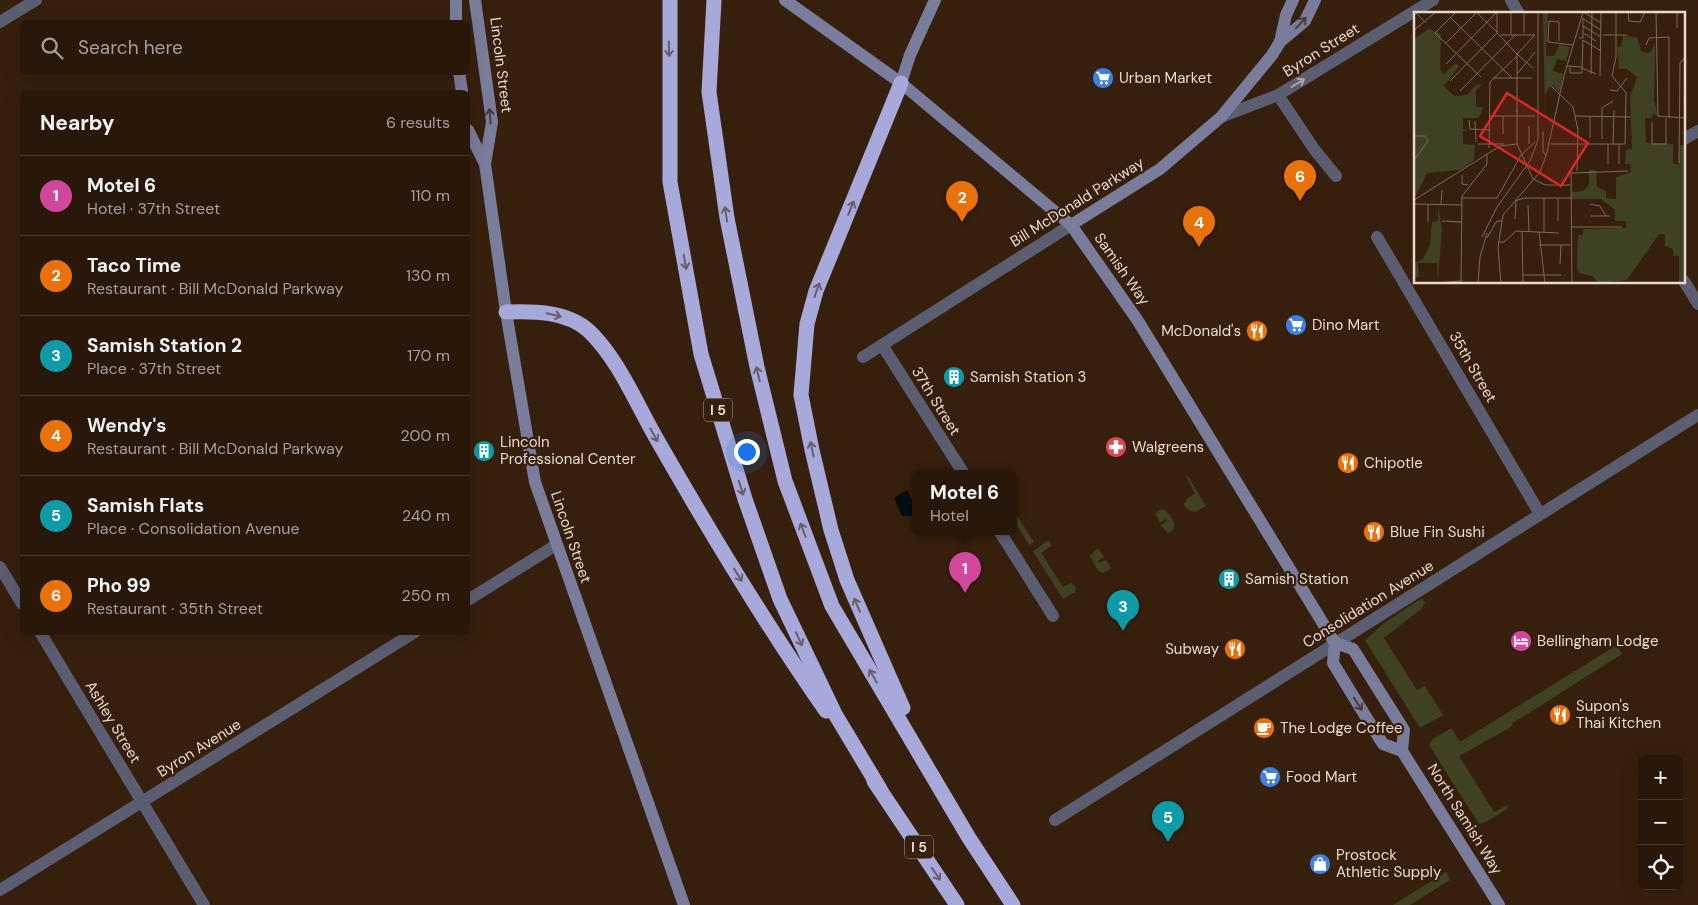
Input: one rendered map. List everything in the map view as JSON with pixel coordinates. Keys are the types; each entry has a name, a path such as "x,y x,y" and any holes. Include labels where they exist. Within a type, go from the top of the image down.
{"highway":[{"name":"I 5","path":"670,0 670,182 701,354 745,499 780,599 835,714 880,789 957,905"},
{"path":"714,0 709,92 727,218 757,366 785,481 832,606 969,838 1013,905"},
{"path":"901,83 816,291 808,324 801,395 831,530 847,580 890,683 969,838"},
{"path":"506,312 536,311 565,317 588,330 608,353 659,444 748,590 807,684 880,789"}],"main road":[{"path":"456,0 456,20"},
{"name":"Lincoln Street","path":"475,0 492,122 486,164 506,312 535,482 684,905"},
{"name":"Samish Way","path":"785,0 901,83 1071,225 1138,321 1335,643"},
{"path":"901,83 910,56 935,0"},
{"name":"Bill McDonald Parkway","path":"1280,42 1286,15 1293,0"},
{"name":"Bill McDonald Parkway","path":"1071,225 1160,169 1221,116 1272,55 1280,42 1305,21 1315,0"},
{"path":"459,75 462,90"},
{"name":"Lincoln Street","path":"470,134 486,164"},
{"path":"1335,643 1353,649 1386,700 1404,730 1402,750 1383,744 1374,730 1333,663 1335,643"},
{"name":"North Samish Way","path":"1402,750 1500,905"}],"street":[{"path":"0,22 36,0"},
{"name":"Byron Street","path":"1221,116 1278,95 1433,0"},
{"path":"1510,0 1518,12"},
{"path":"1278,95 1314,149 1336,176"},
{"path":"1686,138 1698,131"},
{"name":"Bill McDonald Parkway","path":"863,356 1071,225"},
{"name":"35th Street","path":"1377,237 1540,514"},
{"path":"1685,284 1698,304"},
{"name":"37th Street","path":"882,345 961,470"},
{"name":"Consolidation Avenue","path":"1055,820 1698,414"},
{"path":"1002,535 1053,616"},
{"path":"470,599 556,545"},
{"path":"0,566 20,601"},
{"name":"Ashley Street","path":"42,635 204,905"},
{"name":"Byron Avenue","path":"0,890 410,635"}],"green space":[{"path":"1188,476 1206,506 1195,512 1188,510 1184,504 1195,493 1186,477"},
{"path":"1162,509 1169,514 1174,523 1174,529 1168,534 1161,525 1167,521 1166,519 1160,522 1155,514"},
{"path":"1017,516 1034,542 1029,545 1017,525"},
{"path":"1049,540 1051,546 1041,553 1063,587 1071,583 1076,587 1075,592 1063,599 1033,551"},
{"path":"1098,548 1104,557 1098,561 1099,563 1106,560 1111,568 1103,573 1098,571 1090,556"},
{"path":"1422,598 1425,603 1421,609 1384,638 1417,690 1425,686 1443,715 1420,728 1365,640 1387,621"},
{"path":"1617,645 1622,654 1513,723 1511,727 1459,756 1494,812 1508,805 1507,809 1486,822 1479,824 1429,745 1433,739 1451,728 1460,742"},
{"path":"1446,872 1450,880 1410,905 1393,905"}],"shaded area":[{"path":"907,490 912,500 912,516 902,516 894,498"}],"place":[{"name":"Urban Market","path":"1103,78"},
{"name":"Pho 99","path":"1300,201"},
{"name":"Taco Time","path":"962,222"},
{"name":"Wendy's","path":"1199,247"},
{"name":"Dino Mart","path":"1296,325"},
{"name":"McDonald's","path":"1257,331"},
{"name":"Samish Station 3","path":"954,377"},
{"name":"Walgreens","path":"1116,447"},
{"name":"Lincoln Professional Center","path":"484,451"},
{"name":"Chipotle","path":"1348,463"},
{"name":"Blue Fin Sushi","path":"1374,532"},
{"name":"Samish Station","path":"1229,579"},
{"name":"Motel 6","path":"965,593"},
{"name":"Samish Station 2","path":"1123,631"},
{"name":"Bellingham Lodge","path":"1521,641"},
{"name":"Subway","path":"1235,649"},
{"name":"Supon's Thai Kitchen","path":"1560,715"},
{"name":"The Lodge Coffee","path":"1264,728"},
{"name":"Food Mart","path":"1270,777"},
{"name":"Samish Flats","path":"1168,842"},
{"name":"Prostock Athletic Supply","path":"1320,864"}]}
